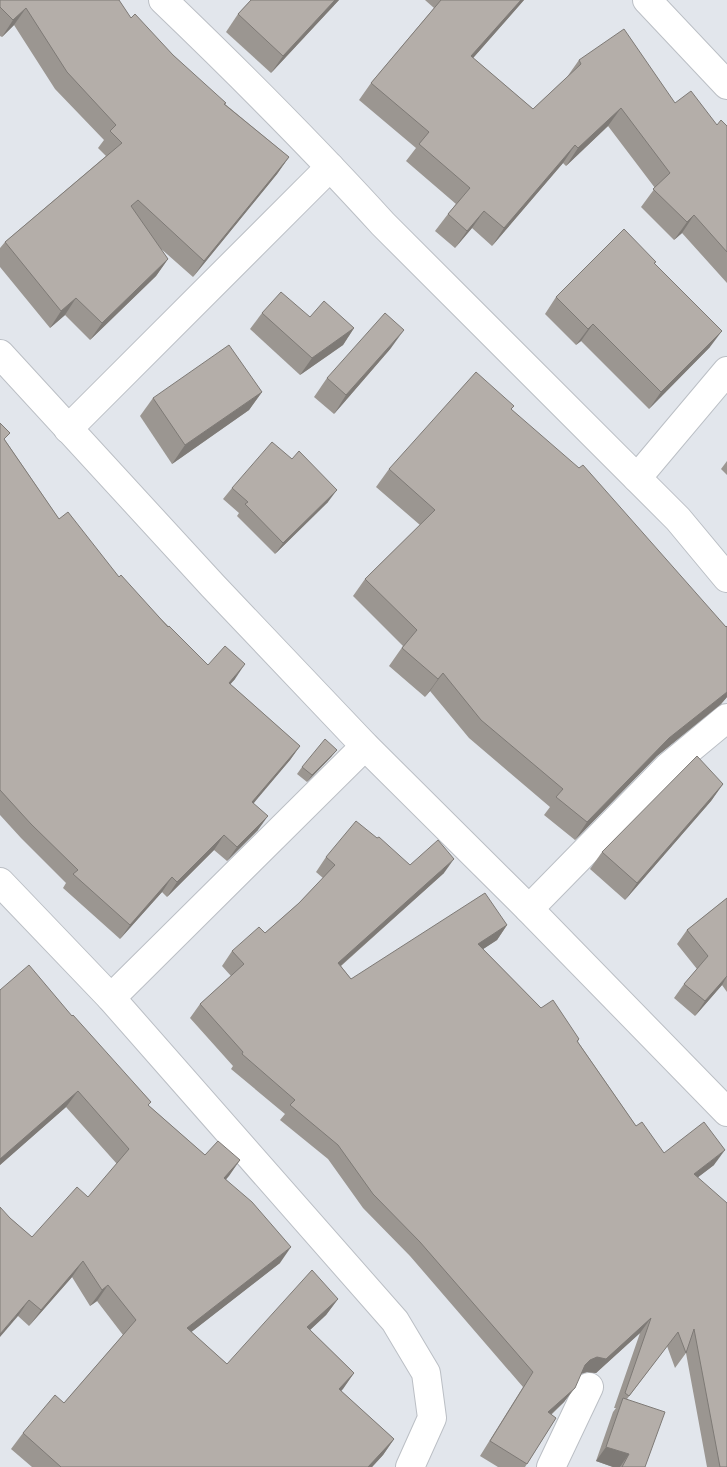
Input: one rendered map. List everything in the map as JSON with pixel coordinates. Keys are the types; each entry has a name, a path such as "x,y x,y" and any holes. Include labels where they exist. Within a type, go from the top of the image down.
{"street":[{"path":"162,0 678,519 727,578"},
{"path":"647,0 727,85"},
{"path":"68,429 330,167"},
{"path":"0,354 365,746 529,909 727,1112"},
{"path":"637,478 727,371"},
{"path":"529,909 668,767 727,718"},
{"path":"111,998 365,746"},
{"path":"0,882 111,998 395,1321 426,1374 432,1418 418,1464"},
{"path":"551,1467 589,1387"}],"building":[{"path":"0,0 119,0 131,18 135,14 173,55 226,103 224,104 289,157 204,261 138,200 131,206 168,259 102,323 76,298 61,311 5,242 122,143 110,131 116,125 67,72 26,8 13,20 0,7"},
{"path":"251,0 335,0 283,56 238,14"},
{"path":"441,0 521,0 471,56 533,109 581,64 579,60 624,29 675,103 691,91 717,125 721,120 727,126 727,252 694,215 687,222 653,189 670,173 621,108 578,148 575,145 504,228 484,211 467,231 448,214 470,188 419,144 429,132 371,83"},
{"path":"624,229 656,262 654,263 722,331 661,392 593,324 588,329 556,297"},
{"path":"281,292 310,317 324,301 354,328 312,358 262,313"},
{"path":"385,313 404,330 346,395 327,378"},
{"path":"229,345 262,392 185,445 153,398"},
{"path":"476,372 514,406 511,409 579,468 583,465 727,626 727,692 669,738 587,822 556,797 563,789 481,720 443,673 438,679 402,648 417,630 365,579 435,510 389,469"},
{"path":"0,423 10,433 4,439 59,519 68,512 119,577 121,575 168,627 208,665 225,646 245,664 229,683 300,746 252,802 268,816 237,847 224,835 177,882 172,877 130,925 73,874 78,870 31,824 0,790"},
{"path":"272,442 292,459 299,451 337,490 283,543 245,504 248,502 232,488"},
{"path":"325,739 337,750 312,775 302,767"},
{"path":"697,756 723,784 637,883 602,852"},
{"path":"356,821 377,838 379,837 410,865 438,840 454,859 338,963 351,979 485,893 507,925 478,944 541,1008 553,1000 579,1039 577,1041 636,1126 642,1122 664,1153 704,1122 725,1150 694,1174 727,1203 727,1467 720,1467 694,1329 686,1353 678,1332 629,1396 625,1393 651,1318 606,1359 597,1357 585,1365 575,1388 548,1412 556,1418 527,1464 490,1441 533,1372 420,1242 373,1194 338,1145 290,1105 295,1100 242,1054 243,1052 200,1004 244,964 232,951 259,927 265,933 299,903 335,865 326,857"},
{"path":"727,898 727,976 705,1001 684,984 708,956 687,930"},
{"path":"29,965 72,1016 151,1102 148,1105 205,1155 218,1141 240,1160 224,1178 252,1202 291,1247 187,1328 227,1364 312,1270 338,1299 307,1327 354,1373 339,1389 394,1439 368,1467 61,1467 23,1433 55,1395 64,1403 136,1320 108,1285 102,1290 83,1261 41,1310 29,1300 0,1334 0,1207 32,1237 77,1187 88,1197 129,1149 78,1091 0,1159 0,990"},
{"path":"623,1398 665,1412 645,1467 622,1467 629,1454 606,1447"}]}
